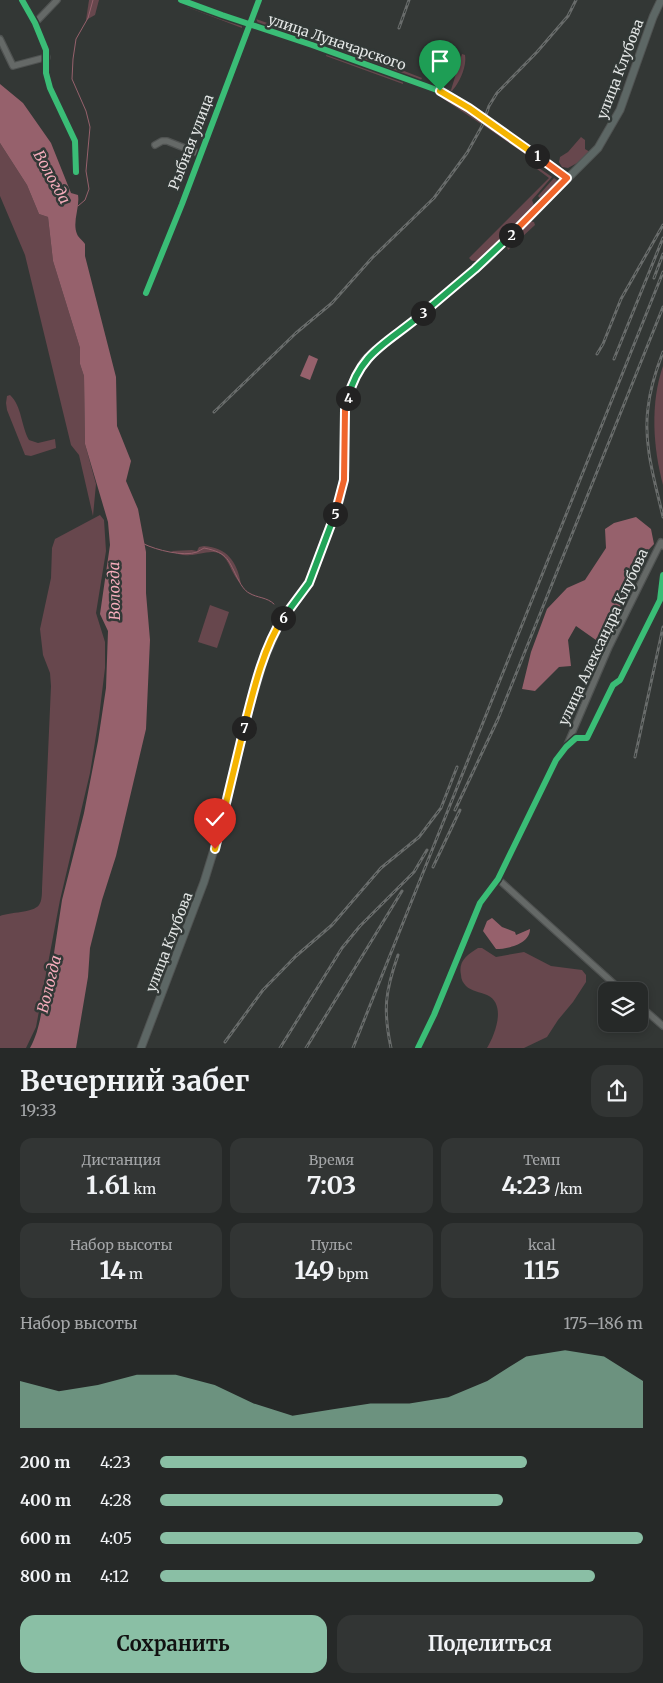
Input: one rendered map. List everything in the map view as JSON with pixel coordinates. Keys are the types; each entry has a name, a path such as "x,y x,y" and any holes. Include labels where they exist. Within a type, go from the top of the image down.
{"main road":[{"name":"улица Клубова","path":"141,1048 204,882 220,830 247,716 264,659 280,623 309,583 340,499 345,470 345,410 357,373 368,356 408,326 475,269 598,148 625,100 653,17 661,0"}],"street":[{"path":"22,0 35,23 47,57 46,73 50,88 76,148 76,172"},
{"path":"35,23 57,0"},
{"name":"улица Луначарского","path":"181,0 448,94 567,178"},
{"name":"Рыбная улица","path":"146,292 182,204 259,0"},
{"path":"0,38 13,66 47,57"},
{"path":"155,146 162,141 167,141 200,154"},
{"name":"улица Александра Клубова","path":"566,747 609,647 661,542 663,546"},
{"name":"улица Александра Клубова","path":"418,1048 434,1015 480,903 498,879 556,760 576,738 587,738 613,685 620,680 660,600 663,575"},
{"path":"498,879 612,982"},
{"path":"648,1013 663,1026"}],"shaded area":[{"path":"89,0 99,0 95,15 86,20"},
{"path":"187,7 242,24 242,28"},
{"path":"256,19 293,32 289,35 259,25"},
{"path":"346,48 422,78 421,80 411,78 344,54"},
{"path":"327,53 391,76 403,82 403,84 326,56"},
{"path":"462,54 465,55 464,70 457,85 451,92 445,90 445,88 451,90"},
{"path":"443,95 483,120 481,124 442,98"},
{"path":"485,122 533,158 535,161 483,125"},
{"path":"581,137 585,140 585,149 590,152 579,162 568,168 562,167 559,162 560,157 568,152"},
{"path":"0,143 27,185 39,214 48,217 53,261 80,348 80,364 84,376 85,444 96,484 93,516 79,455 71,445 25,255 0,196"},
{"path":"539,168 552,177 532,200 534,205 478,261 472,261 469,258 549,178 537,169"},
{"path":"554,178 557,180 556,183 540,198 538,196"},
{"path":"528,221 534,222 535,225 508,250 506,244"},
{"path":"663,366 663,485 657,456 654,426 656,395"},
{"path":"10,395 17,405 29,440 38,443 55,439 56,448 31,456 25,455 7,410 7,396"},
{"path":"100,515 104,520 106,551 96,613 105,642 105,668 90,773 60,900 36,1027 26,1048 0,1048 0,916 32,910 39,905 42,897 51,686 50,673 43,655 40,629 51,578 52,548 55,539"},
{"path":"199,547 212,547 230,557 237,569 241,584 224,557 216,552 185,555 171,551 197,551"},
{"path":"210,605 229,612 217,648 198,642"},
{"path":"478,948 482,948 496,957 524,952 551,966 582,970 586,975 586,982 547,1037 524,1048 487,1048 498,1020 497,1005 487,995 468,988 463,982 460,970 464,959"}],"water":[{"name":"Вологда","path":"0,84 23,103 51,143 71,193 78,195 76,229 85,244 85,256 116,377 117,426 131,461 126,481 138,509 146,552 146,593 150,640 146,729 116,856 102,900 90,948 88,977 76,1048 30,1048 40,1021 45,992 51,973 62,900 84,813 98,741 106,688 108,631 100,614 110,545 108,522 85,444 84,376 80,364 80,348 53,261 48,217 39,214 27,185 0,143"},
{"path":"309,355 318,359 310,380 300,376"},
{"path":"636,517 651,529 654,544 639,560 632,585 603,645 576,626 568,640 571,666 559,667 535,691 522,689 531,652 547,609 567,588 585,580 606,548 605,529 614,523"},
{"path":"492,918 502,927 515,932 516,935 530,929 529,934 518,945 496,949 483,931 487,921"}],"waterway":[{"path":"78,206 85,200 89,189 86,171 90,127 86,111 72,79 73,59 76,39 88,18 93,0"},
{"path":"144,544 185,554 197,552 204,548 218,552 227,558 246,591 274,604"}],"railway":[{"path":"399,28 409,0"},
{"path":"214,412 296,333 332,303 372,258 434,198 467,153 497,93 537,52 568,16 576,0"},
{"path":"597,354 621,299 663,225"},
{"path":"614,359 663,238"},
{"path":"654,278 663,254"},
{"path":"353,1048 663,272"},
{"path":"455,810 498,719 663,307"},
{"path":"663,352 652,387 647,422 648,449 663,517"},
{"path":"635,757 663,627"},
{"path":"225,1042 263,990 296,956 332,925 381,868 419,837 441,808 457,767"},
{"path":"433,867 460,810"},
{"path":"280,1048 342,948 360,926 414,872 427,850"},
{"path":"306,1048 402,891"},
{"path":"391,1048 386,1012 390,980 398,955"}],"cycle path":[{"path":"22,0 35,23 46,50 46,73 50,88 75,141 76,172"},
{"path":"181,0 448,94 543,160 567,179"},
{"path":"146,293 182,204 259,0"},
{"path":"418,1048 434,1015 480,903 498,879 556,760 576,738 587,738 613,685 620,680 660,600 663,575"}],"route":[{"path":"215,849 247,716 264,659 280,623 309,583 340,499 345,470 345,410 357,373 368,356 408,326 475,269 567,178 469,108 440,91"}]}
